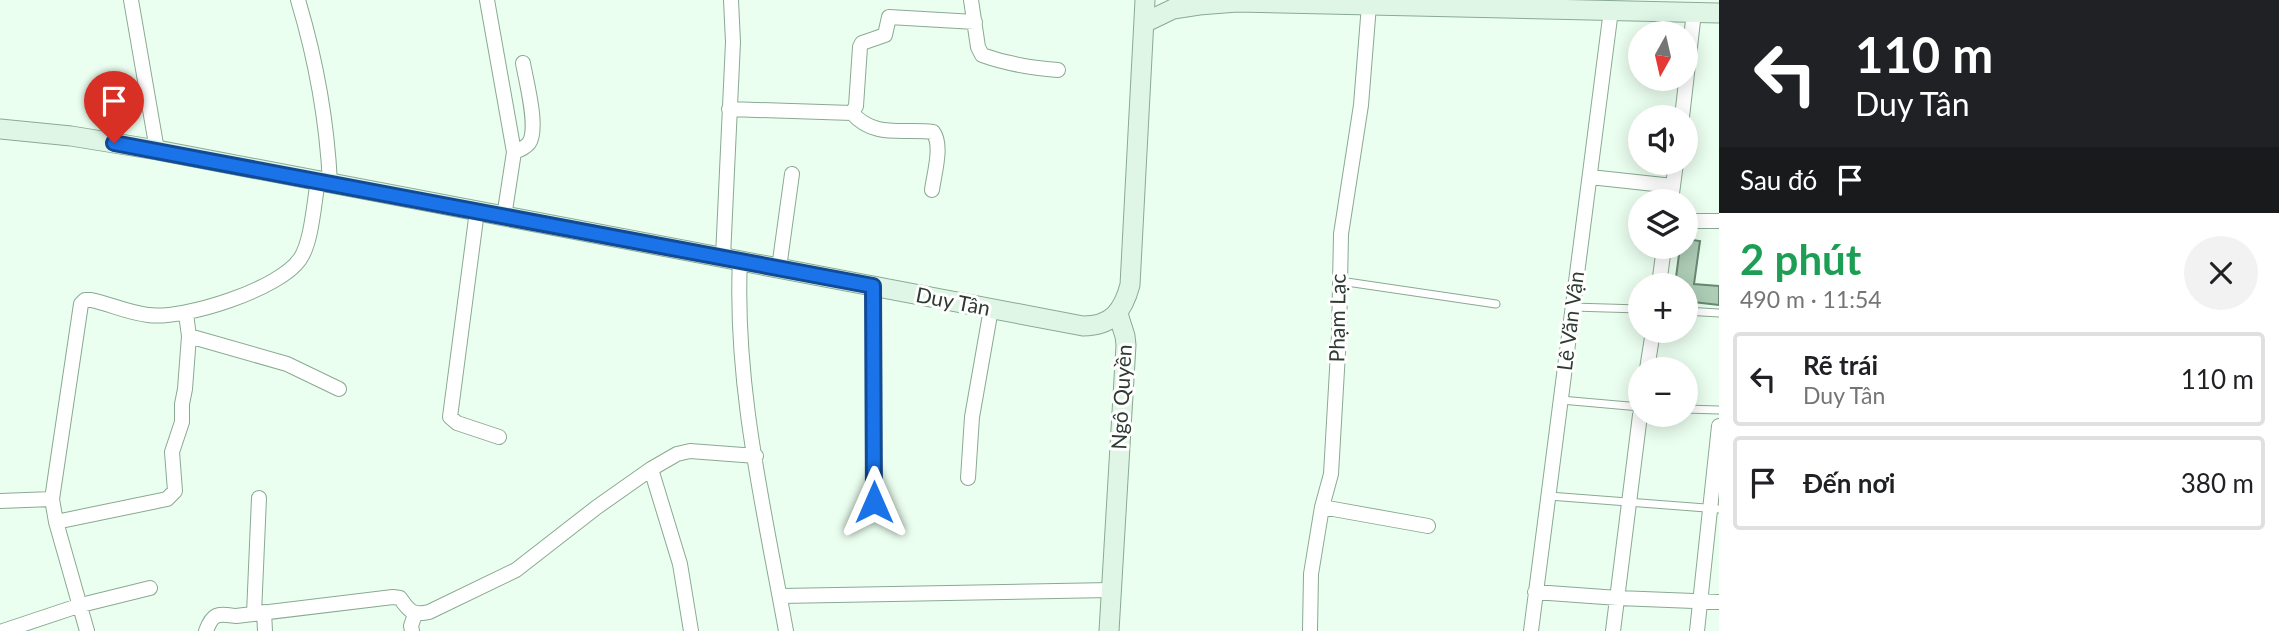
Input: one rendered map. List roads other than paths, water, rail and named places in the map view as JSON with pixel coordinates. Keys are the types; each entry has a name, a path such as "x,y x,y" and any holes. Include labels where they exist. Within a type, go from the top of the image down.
{"street":[{"path":"131,0 157,150"},
{"path":"87,631 52,499 80,304 91,300 149,316 186,314 265,285 291,270 304,253 324,182 325,124 316,65 298,0"},
{"path":"487,0 514,152 504,217"},
{"path":"731,0 731,258 756,456 786,631"},
{"path":"971,0 978,47 982,55 1000,62 1058,70"},
{"name":"Ngô Quyền","path":"1109,631 1126,345 1118,314 1125,303 1130,285 1145,0"},
{"path":"1144,23 1173,9 1237,2 1719,13"},
{"name":"Phạm Lạc","path":"1310,631 1311,574 1322,507 1331,474 1339,335 1341,233 1361,105 1369,5"},
{"name":"Lê Văn Vận","path":"1531,631 1611,10"},
{"path":"1683,105 1693,12"},
{"path":"852,113 856,106 860,47 862,43 885,35 889,17 975,22"},
{"path":"514,152 528,145 532,136 533,124 523,63"},
{"path":"729,110 852,113 862,125 874,128 933,132 937,137 937,145 932,190"},
{"name":"Duy Tân","path":"0,129 71,136 157,150 1083,326 1093,326 1118,314"},
{"path":"779,268 792,174"},
{"path":"1673,189 1674,175"},
{"path":"1590,177 1673,186"},
{"path":"477,211 450,417 457,423 499,437"},
{"path":"1698,221 1719,221"},
{"path":"873,286 874,502"},
{"path":"968,478 972,417 991,309"},
{"path":"56,522 167,499 175,491 172,452 182,422 181,404 186,389 189,336 186,314"},
{"path":"189,336 287,364 339,389"},
{"path":"1697,631 1715,509 1719,426"},
{"path":"1614,631 1639,427"},
{"path":"206,631 215,615 259,613 393,597 400,598 409,611 415,614 429,612 516,570 597,507 677,454 690,452 756,456"},
{"path":"651,469 680,564 691,631"},
{"path":"259,498 259,613 265,631"},
{"path":"0,501 52,499"},
{"path":"1322,507 1428,526"},
{"path":"3,631 81,605 150,588"},
{"path":"780,596 1111,590"},
{"path":"1535,592 1719,602"},
{"path":"412,631 415,614"}],"lane":[{"path":"1339,281 1496,303"},
{"path":"1571,307 1628,309"},
{"path":"1698,312 1719,313"},
{"path":"1561,400 1628,406"},
{"path":"1698,409 1719,410"},
{"path":"1548,496 1715,509"}]}
